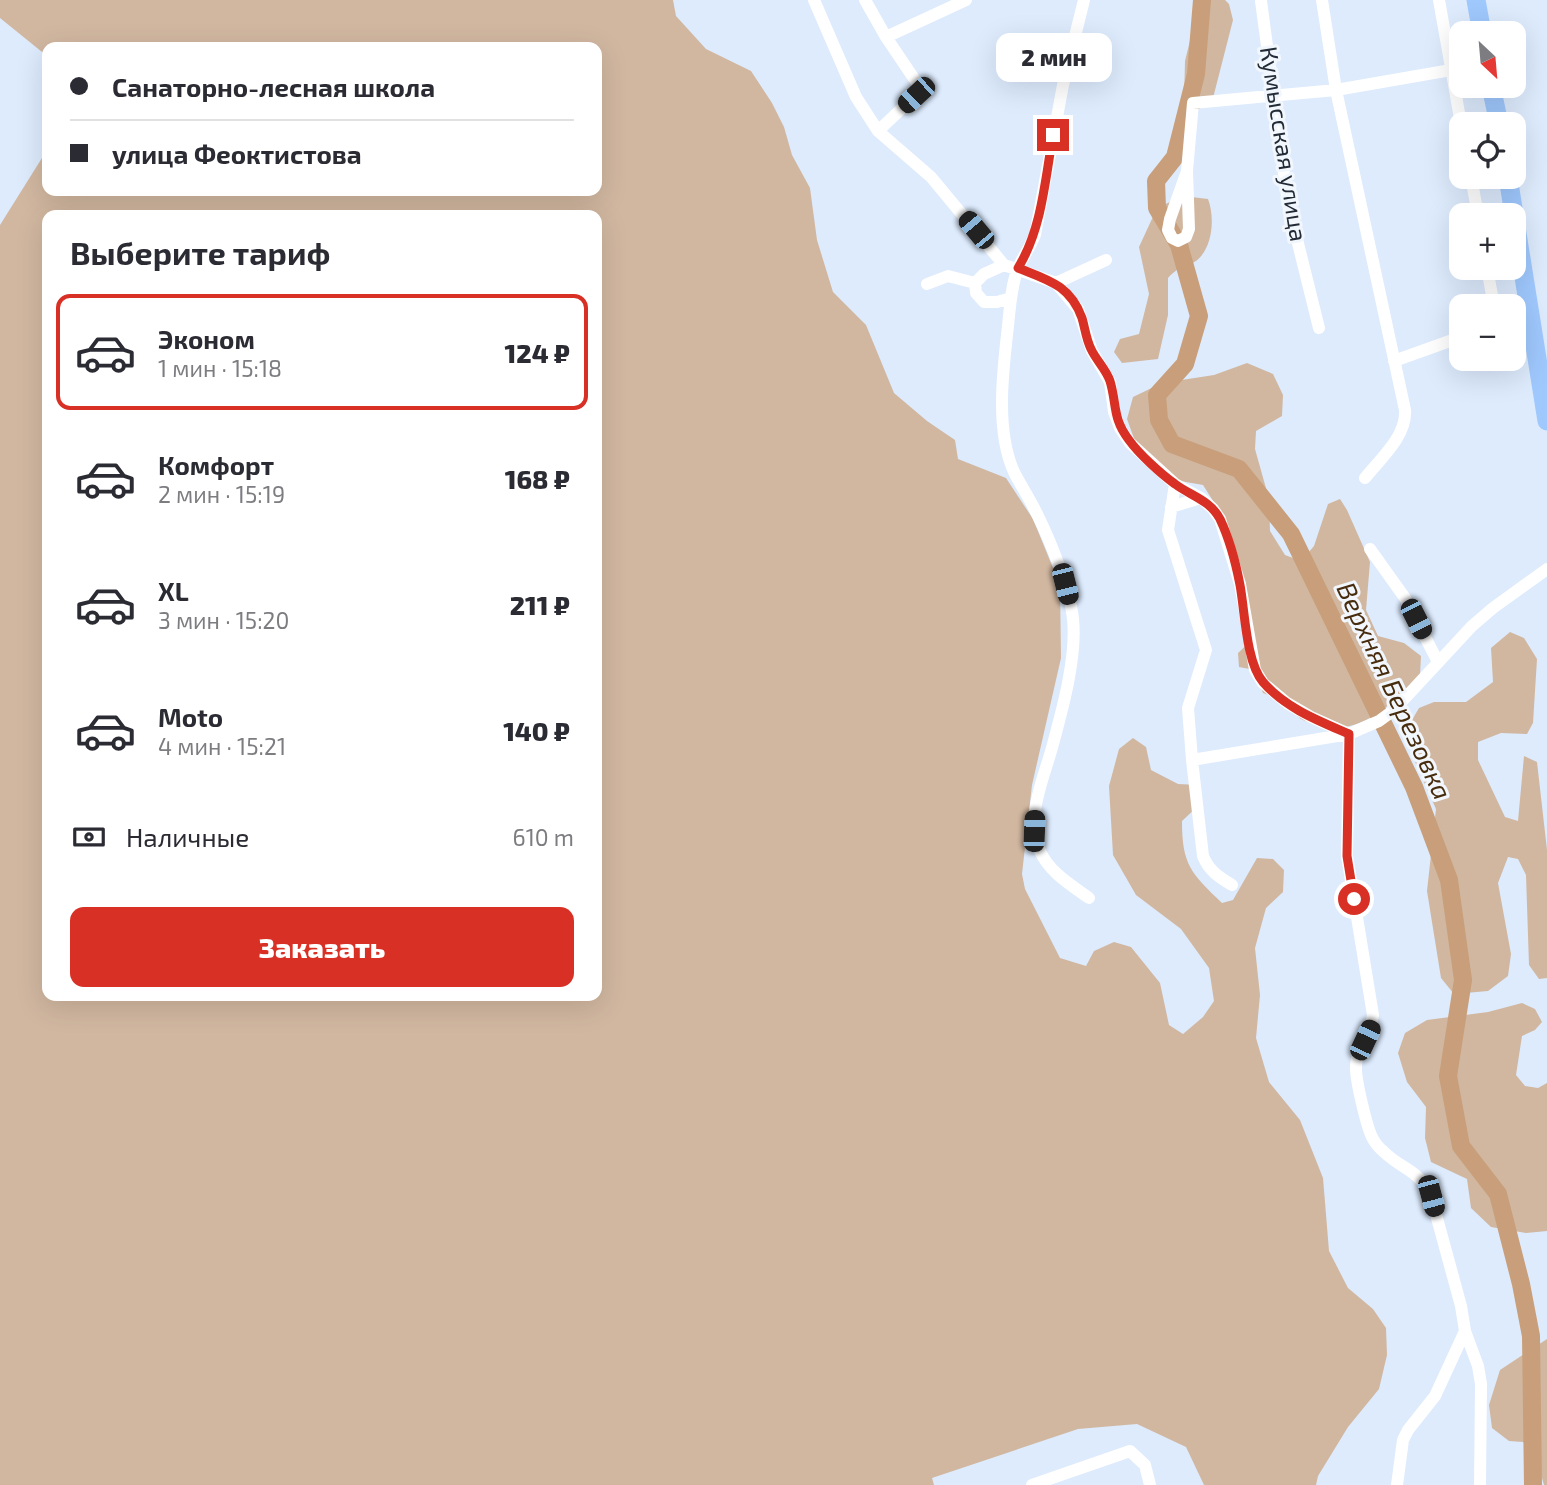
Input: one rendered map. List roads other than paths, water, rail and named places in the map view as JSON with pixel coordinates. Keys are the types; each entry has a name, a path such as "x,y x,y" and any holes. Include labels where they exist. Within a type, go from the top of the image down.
{"main road":[{"path":"1476,0 1480,21"},
{"path":"1509,189 1520,294"},
{"path":"1526,332 1547,421"}],"street":[{"path":"814,0 856,97 878,131 931,177 1004,265"},
{"path":"865,0 919,86 916,95 878,131"},
{"path":"886,37 966,0"},
{"path":"1084,0 1062,85 1035,235 1018,268 1011,298 1002,373 1008,458 1038,514 1065,584 1073,618 1071,660 1054,741 1035,807 1034,831 1041,853 1055,873 1089,898"},
{"path":"1322,0 1336,90 1406,422 1402,432 1364,478"},
{"path":"1439,0 1449,58"},
{"name":"Кумысская улица","path":"1261,1 1288,203 1319,328"},
{"path":"1187,171 1193,103 1336,90 1449,70"},
{"path":"1056,283 1106,260"},
{"path":"975,283 984,274 1004,265 1018,268 1056,283 1078,309 1091,351 1110,382 1114,412 1120,428 1130,443 1175,484 1200,498 1220,519 1238,574 1255,670 1264,683 1287,703 1349,734"},
{"path":"927,284 948,276 975,283"},
{"path":"975,283 976,293 984,302 1011,298"},
{"path":"1394,361 1449,341"},
{"path":"1175,484 1168,523 1169,538 1206,650 1188,708 1203,856 1207,866 1232,885"},
{"path":"1171,507 1200,498"},
{"path":"1370,549 1405,598 1438,662"},
{"path":"1192,760 1349,734 1379,721 1394,710 1472,626 1547,569"},
{"path":"1349,734 1347,856 1373,1015 1372,1026 1358,1055 1357,1077 1371,1136 1388,1156 1413,1171 1424,1182 1431,1196 1461,1306 1465,1331 1478,1366 1481,1384 1480,1485"},
{"path":"1397,1485 1403,1440 1435,1396 1465,1331"},
{"path":"1032,1485 1130,1451 1145,1465 1150,1485"}],"waterway":[{"name":"Верхняя Березовка","path":"1202,0 1196,74 1175,157 1156,181 1157,208 1179,245 1199,316 1185,364 1157,395 1159,420 1172,444 1239,469 1291,534 1414,787 1449,880 1463,980 1448,1076 1461,1146 1498,1194 1521,1284 1531,1336 1533,1485"}]}
